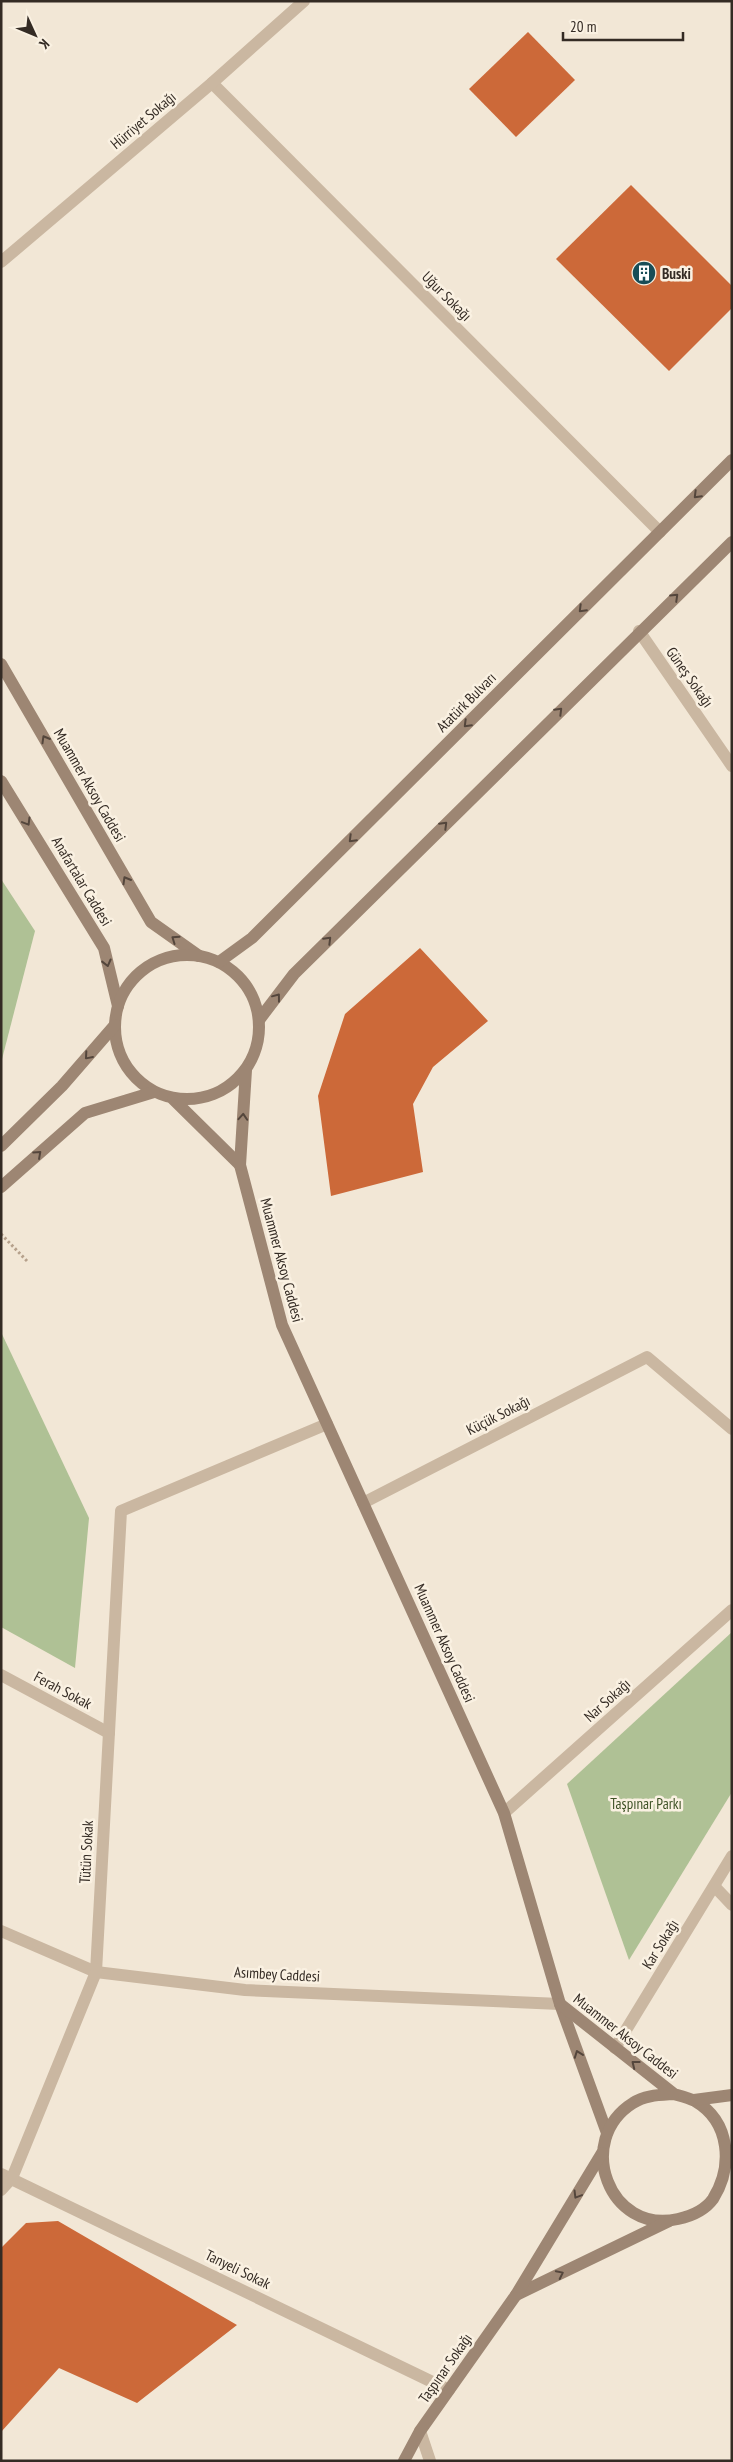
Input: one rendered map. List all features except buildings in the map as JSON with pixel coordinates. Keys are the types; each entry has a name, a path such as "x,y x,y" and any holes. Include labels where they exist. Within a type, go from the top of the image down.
{"main road":[{"name":"Atatürk Bulvarı","path":"219,962 252,938 732,460"},
{"path":"259,1020 294,974 639,631 732,542"},
{"name":"Muammer Aksoy Caddesi","path":"1,664 151,922 199,956"},
{"name":"Anafartalar Caddesi","path":"1,781 104,948 118,1006"},
{"path":"178,956 199,956 219,962 236,973 250,990 258,1009 260,1030 256,1052 246,1070 231,1085 213,1095 193,1100 173,1099 154,1092 138,1080 125,1065 117,1046 115,1026 118,1006 127,987 140,972 157,961 178,956"},
{"path":"1,1146 62,1086 115,1026"},
{"path":"240,1164 246,1070"},
{"path":"1,1187 84,1113 154,1092"},
{"path":"173,1099 240,1164"},
{"name":"Muammer Aksoy Caddesi","path":"240,1164 282,1325 504,1813 560,2004 674,2094"},
{"path":"560,2004 607,2132"},
{"path":"516,2295 668,2222 690,2217 708,2205 727,2185 729,2148 722,2128 710,2112 694,2100 674,2094 653,2095 634,2102 618,2115 607,2132 602,2154 604,2175 613,2194 628,2210 647,2220 668,2222"},
{"path":"694,2100 732,2095"},
{"name":"Taşpınar Sokağı","path":"404,2461 420,2431 516,2295 602,2154"}],"street":[{"name":"Hürriyet Sokağı","path":"1,262 212,83 304,1"},
{"name":"Uğur Sokağı","path":"212,83 660,532"},
{"name":"Güneş Sokağı","path":"639,631 732,766"},
{"name":"Küçük Sokağı","path":"363,1503 647,1357 732,1429"},
{"name":"Tütün Sokak","path":"7,2176 96,1972 121,1511 327,1424"},
{"name":"Nar Sokağı","path":"504,1813 732,1610"},
{"name":"Ferah Sokak","path":"1,1675 109,1733"},
{"name":"Kar Sokağı","path":"616,2048 732,1856"},
{"path":"715,1887 732,1905"},
{"name":"Asımbey Caddesi","path":"1,1931 96,1972 245,1990 560,2004"},
{"path":"1,2190 7,2176"},
{"name":"Tanyeli Sokak","path":"7,2176 449,2390"},
{"path":"420,2431 430,2461"}],"path":[{"path":"1,1234 27,1261"}],"green space":[{"path":"1,879 35,931 1,1063"},
{"path":"1,1332 89,1518 75,1668 1,1627"},
{"name":"Taşpınar Parkı","path":"732,1632 732,1792 629,1960 567,1784"}],"place":[{"name":"Buski","path":"644,273"}]}
